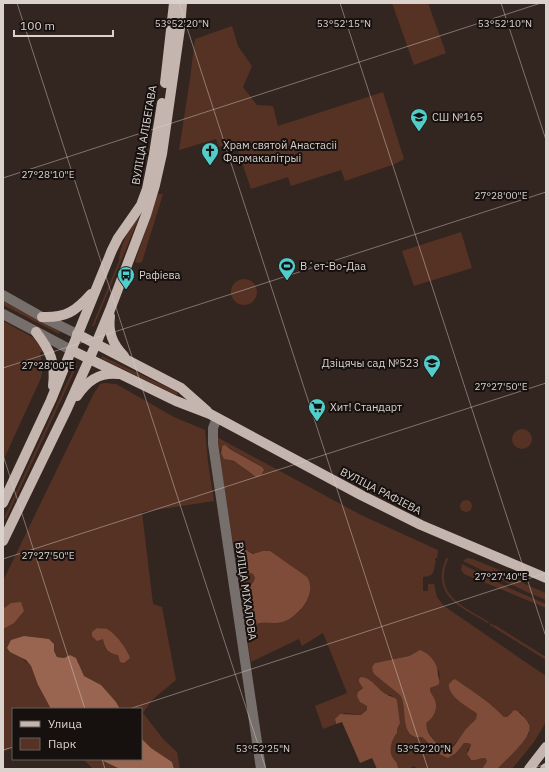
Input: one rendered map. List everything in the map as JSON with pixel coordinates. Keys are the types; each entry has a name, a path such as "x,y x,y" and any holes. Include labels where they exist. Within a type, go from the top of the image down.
{"main road":[{"name":"ВУЛІЦА АЛІБЕГАВА","path":"51,400 112,250 118,238 141,205 147,189 163,98 174,3"},
{"name":"ВУЛІЦА АЛІБЕГАВА","path":"67,409 110,310 140,232 157,177 180,28 182,3"},
{"path":"42,317 60,316 74,311 97,286"},
{"path":"110,310 109,326 112,341 131,362"},
{"path":"3,504 51,400 54,378 52,359 43,341 36,332"},
{"name":"ВУЛІЦА РАФІЕВА","path":"77,334 92,352 123,375 176,402 214,416 361,495 421,525 546,578"},
{"name":"ВУЛІЦА РАФІЕВА","path":"71,350 92,352 131,362 181,388 214,416"},
{"path":"3,541 67,409 81,390 95,377 112,373 123,375"},
{"path":"529,769 546,747"}],"street":[{"path":"3,295 42,317 77,334"},
{"path":"3,314 71,350"},
{"name":"ВУЛІЦА МІХАЛОВА","path":"214,416 213,444 260,769"}],"green space":[{"path":"392,3 428,3 446,53 414,65"},
{"path":"232,26 238,46 252,66 243,87 257,105 273,106 278,126 383,92 404,159 395,164 345,181 341,170 291,186 288,177 251,189 235,142 219,147 216,139 179,150 195,39"},
{"path":"159,194 163,194 142,262 135,262 157,196"},
{"path":"139,215 94,326 92,326 119,261 119,256 126,237"},
{"path":"461,232 472,268 414,286 402,251"},
{"path":"244,279 253,283 257,292 253,301 244,305 235,301 231,292 235,283"},
{"path":"3,301 60,332 59,334 3,305"},
{"path":"3,321 34,338 43,351 40,353 43,366 41,378 3,461"},
{"path":"102,356 177,392 178,394 176,395 101,358"},
{"path":"75,365 77,366 6,519 4,518"},
{"path":"100,384 116,384 174,417 205,430 214,501 142,512 153,604 162,607 176,680 152,700 143,713 164,740 177,752 180,769 174,769 172,762 151,748 142,739 142,708 119,708 116,702 97,683 84,676 78,661 70,655 64,658 57,657 54,651 54,644 49,639 24,636 22,658 31,666 38,685 50,708 12,708 12,748 3,752 3,581 93,395","holes":["107,629 116,637 129,654 116,654 107,650 104,642"]},
{"path":"522,429 529,432 532,439 529,446 522,449 515,446 512,439 515,432"},
{"path":"215,436 361,515 438,550 432,574 423,577 423,591 428,591 428,584 434,584 437,597 444,606 546,676 546,722 534,742 512,769 497,769 529,734 529,723 520,712 511,712 507,717 504,717 501,713 455,679 449,690 458,700 477,714 477,718 448,750 442,748 432,738 427,727 427,723 435,699 431,696 430,688 438,685 440,682 439,671 418,651 409,656 375,663 375,675 400,695 407,725 412,735 422,737 445,757 456,753 464,743 470,743 470,747 467,750 469,758 473,760 485,758 487,761 482,769 416,769 415,766 408,769 398,769 391,752 392,742 400,723 397,700 391,695 387,695 363,677 359,680 363,688 360,690 363,703 367,706 367,710 361,715 345,713 335,721 336,724 323,729 315,706 347,693 323,633 302,646 299,639 251,662 245,625 249,626 259,623 282,621 292,617 301,610 255,554 248,551 242,557 244,565 247,572 253,574 255,578 253,583 249,586 240,589 220,460 217,453","holes":["226,446 262,467 258,476 255,476 235,462 225,459 220,452 221,447"]},
{"path":"464,500 468,500 472,506 468,512 464,512 460,508 460,504"},
{"path":"446,558 448,558 444,572 444,583 447,590 458,603 489,622 488,623 456,604 445,591 442,582 442,569"},
{"path":"467,558 473,559 509,574 525,584 546,593 546,600 463,561"},
{"path":"462,564 507,587 546,604 546,608 464,574 461,570"},
{"path":"491,623 546,657 546,660 490,625"},
{"path":"84,760 101,760 120,769 93,769"}],"shaded area":[{"path":"225,445 262,467 264,470 261,475 256,477 234,461 224,459 221,453 222,446"},
{"path":"245,550 253,554 263,551 270,551 307,577 310,583 308,597 305,604 294,616 279,623 258,623 251,626 245,625 240,589 249,586 253,583 255,578 253,574 247,572 245,567 242,552"},
{"path":"21,602 24,611 14,623 3,629 3,609 11,603"},
{"path":"97,628 107,629 114,634 124,646 130,658 124,663 120,662 118,655 109,652 103,639 97,641 92,636 92,632"},
{"path":"24,636 49,639 54,644 54,651 57,657 64,658 70,655 76,658 84,676 101,685 119,708 50,708 38,685 31,666 26,660 10,652 7,648 11,640"},
{"path":"420,650 431,657 435,663 440,680 438,685 430,688 436,703 436,709 427,722 427,730 435,741 445,750 449,750 454,746 466,729 476,719 477,714 458,700 451,692 449,684 455,679 488,702 504,717 507,717 514,710 528,722 530,729 525,740 497,769 482,769 487,761 485,758 471,760 467,754 471,745 469,743 464,743 456,753 448,758 441,755 422,737 415,737 409,733 405,723 402,699 400,695 375,675 372,667 375,663 409,656"},
{"path":"361,677 368,679 387,695 397,700 400,723 392,742 391,752 398,769 377,769 372,758 360,763 342,722 336,724 335,719 340,714 361,715 367,710 367,706 360,702 357,696 358,692 363,688 359,682"},
{"path":"142,739 151,748 172,762 174,769 120,769 101,760 142,760"}],"place":[{"name":"СШ №165","path":"419,132"},
{"name":"Храм святой Анастасіі Фармакалітрыі","path":"210,166"},
{"name":"Вʼет-Во-Даа","path":"287,281"},
{"name":"Рафіева","path":"126,290"},
{"name":"Дзіцячы сад №523","path":"432,378"},
{"name":"Хит! Стандарт","path":"317,422"}]}
